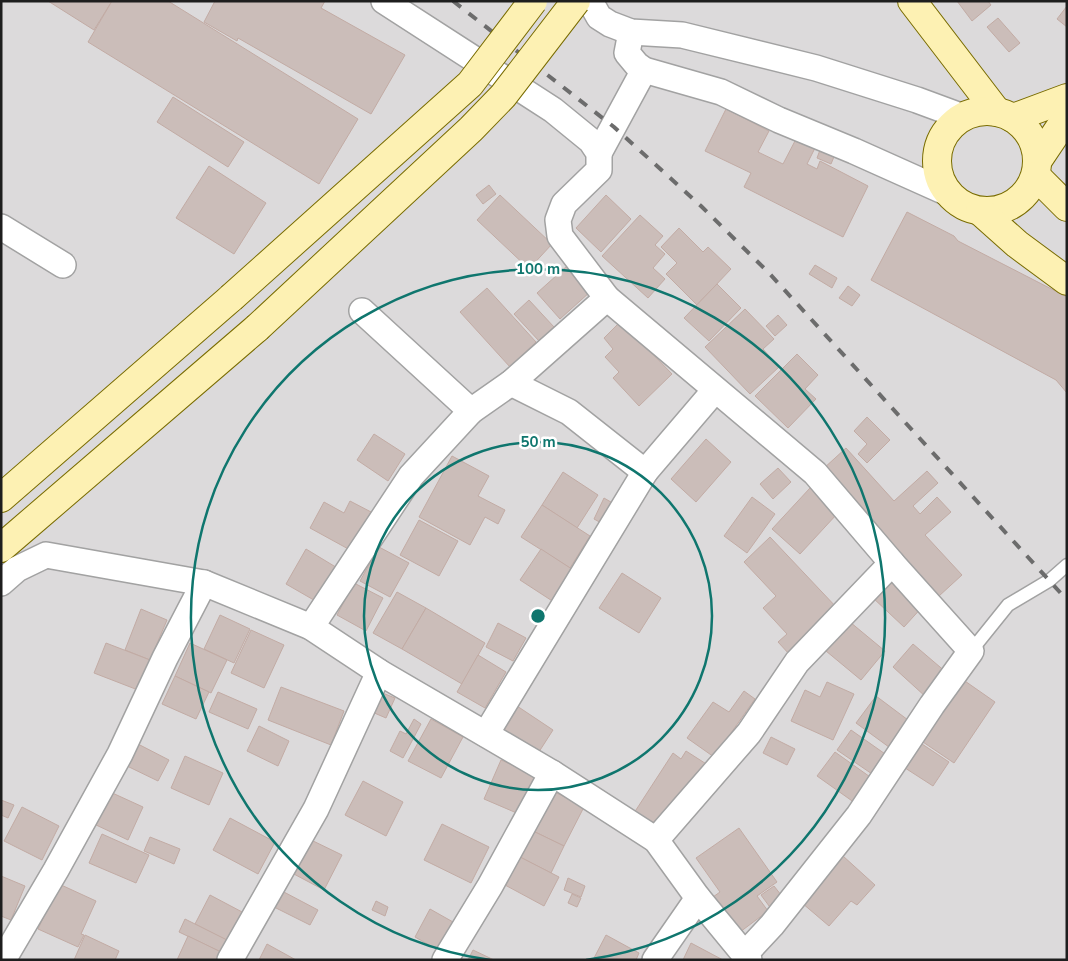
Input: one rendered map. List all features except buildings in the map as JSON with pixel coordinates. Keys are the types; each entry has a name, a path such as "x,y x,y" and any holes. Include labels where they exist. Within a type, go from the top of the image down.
{"street":[{"path":"384,1 553,110 591,141 599,154"},
{"path":"1,498 231,298 470,84 533,1"},
{"path":"1,548 257,328 471,129 503,96 576,1"},
{"path":"590,1 599,17 610,24 631,32 682,35 816,68 964,117"},
{"path":"912,1 1005,115 1026,128 1034,143 1037,168 1067,207"},
{"path":"631,32 627,54 644,70 720,92 779,120 950,194"},
{"path":"1,583 17,569 46,556 204,583 311,627 379,672 552,773 656,840 698,898 747,957 859,815 932,705 971,651 892,564 815,474 607,298 560,236 558,220 564,204 599,170 599,154 644,70"},
{"path":"1067,98 1005,115 980,112 964,117 950,127 941,142 937,158 938,174 945,189 956,201 971,209 980,211 1002,210 1017,202 1028,190 1037,168 1067,116"},
{"path":"980,211 1017,244 1067,281"},
{"path":"1,227 63,264"},
{"path":"311,627 411,476 471,411 512,383 607,298"},
{"path":"362,310 471,411"},
{"path":"512,383 569,412 645,472"},
{"path":"486,734 645,472 715,390"},
{"path":"656,840 749,732 797,662 892,564"},
{"path":"3,960 56,870 120,754 165,658 204,583"},
{"path":"230,960 316,809 379,672"},
{"path":"445,960 490,886 552,773"},
{"path":"655,960 698,898"}],"lane":[{"path":"971,651 1008,605 1050,580 1067,565"}],"shaded area":[{"path":"1,1 1067,1 1067,960 1,960"}],"railway":[{"path":"453,1 614,127 701,206 769,273 1067,600"}]}
